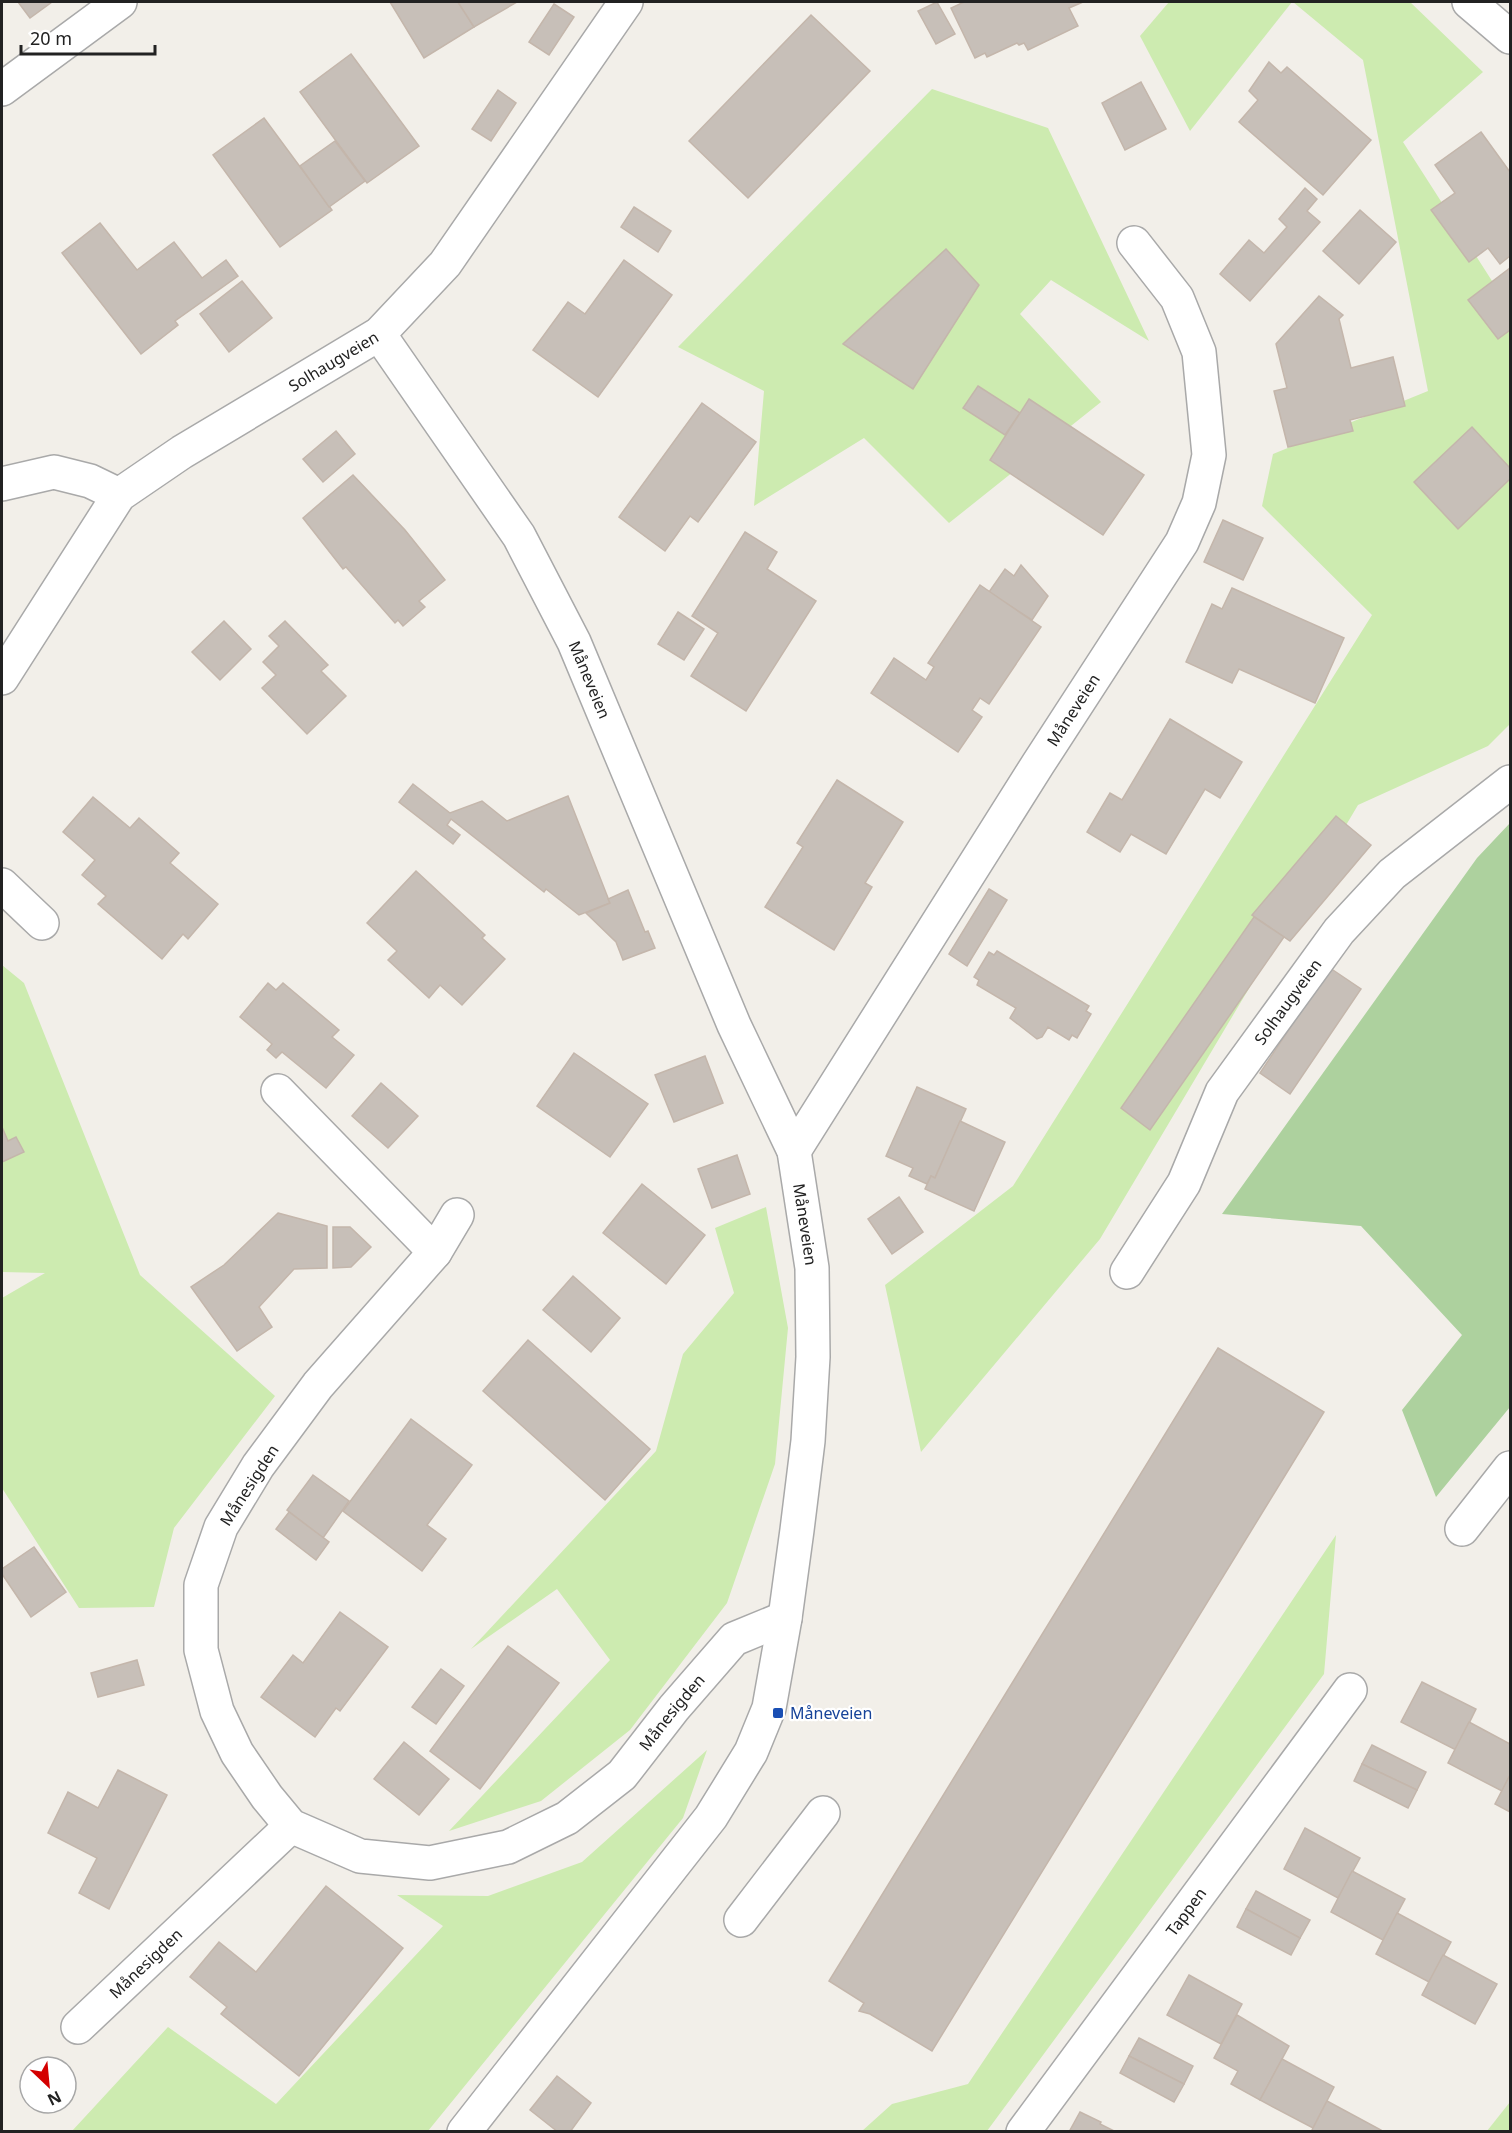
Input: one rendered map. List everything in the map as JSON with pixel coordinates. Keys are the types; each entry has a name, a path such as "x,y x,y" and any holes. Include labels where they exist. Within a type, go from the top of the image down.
{"street":[{"path":"2,89 120,2"},
{"name":"Solhaugveien","path":"2,678 119,495 192,446 379,334 445,264 626,2"},
{"path":"1469,2 1510,37"},
{"name":"Måneveien","path":"794,1151 1038,764 1182,542 1199,504 1209,455 1199,352 1177,298 1134,243"},
{"name":"Måneveien","path":"379,334 519,536 568,631 734,1025 794,1151 812,1268 813,1357 808,1441 785,1618 769,1708 751,1752 711,1817 464,2132"},
{"path":"2,484 54,472 90,482 119,495"},
{"name":"Solhaugveien","path":"1127,1272 1184,1183 1222,1092 1339,931 1392,874 1510,782"},
{"path":"2,885 42,923"},
{"path":"278,1091 435,1252"},
{"name":"Månesigden","path":"457,1215 435,1252 318,1385 258,1466 221,1527 201,1584 201,1650 217,1711 237,1753 291,1826 360,1856 430,1863 508,1847 567,1818 622,1775 674,1708 734,1639 785,1618"},
{"path":"1462,1529 1510,1468"},
{"name":"Tappen","path":"1023,2132 1350,1690"},
{"path":"741,1920 823,1813"},
{"name":"Månesigden","path":"78,2027 291,1826"}],"green space":[{"path":"1169,2 1292,2 1190,131 1140,36"},
{"path":"1293,2 1410,2 1483,72 1403,142 1510,309 1510,724 1488,746 1358,805 1100,1239 921,1452 885,1285 1013,1186 1372,615 1262,506 1273,454 1428,391 1363,60"},
{"path":"932,89 1048,128 1149,341 1051,280 1020,314 1101,402 949,523 864,438 754,506 764,391 678,347"},
{"path":"1510,823 1510,1407 1436,1497 1402,1410 1462,1335 1361,1226 1222,1214 1477,858"},
{"path":"2,965 24,983 140,1275 275,1396 174,1528 154,1607 79,1608 2,1488 2,1298 45,1273 2,1272"},
{"path":"766,1207 788,1328 775,1464 727,1603 630,1730 541,1801 449,1831 610,1660 557,1589 471,1649 656,1451 683,1354 734,1293 715,1228"},
{"path":"1336,1535 1324,1674 987,2131 862,2131 892,2104 968,2084"},
{"path":"707,1750 683,1818 428,2131 72,2131 168,2027 276,2104 443,1926 397,1895 488,1896 582,1862"},
{"path":"1510,2102 1510,2131 1487,2131"}],"building":[{"path":"18,2 52,2 30,18"},
{"path":"390,2 458,2 474,27 424,58"},
{"path":"458,2 517,2 474,27"},
{"path":"937,2 955,34 936,44 918,11"},
{"path":"964,2 1083,2 1069,8 1078,26 1028,50 1024,43 1019,45 1017,43 987,57 985,53 975,58 951,8"},
{"path":"554,4 574,17 549,55 529,42"},
{"path":"811,15 870,71 748,198 689,141"},
{"path":"351,54 419,146 367,183 300,92"},
{"path":"1269,62 1281,73 1287,67 1371,140 1323,195 1239,122 1258,100 1249,91"},
{"path":"1141,82 1166,129 1125,150 1102,103"},
{"path":"498,90 516,103 491,141 472,129"},
{"path":"264,118 332,210 280,247 213,155"},
{"path":"1481,132 1510,172 1510,256 1500,264 1488,248 1469,262 1431,210 1455,193 1435,165"},
{"path":"335,141 365,181 329,207 300,166"},
{"path":"1305,188 1317,199 1307,211 1320,222 1250,301 1220,274 1249,240 1264,253 1287,227 1279,219"},
{"path":"634,207 671,231 658,252 621,227"},
{"path":"1360,210 1396,242 1359,284 1323,251"},
{"path":"100,223 137,270 174,242 202,278 226,260 238,276 175,321 178,325 141,354 62,253"},
{"path":"946,249 979,285 913,389 843,344"},
{"path":"624,260 672,295 598,397 533,350 568,302 585,314"},
{"path":"1510,268 1510,330 1498,339 1468,300"},
{"path":"242,281 272,318 229,352 200,314"},
{"path":"1319,296 1343,315 1339,319 1351,368 1393,357 1405,406 1350,420 1353,431 1288,447 1274,391 1287,388 1276,344"},
{"path":"978,386 1020,413 1005,435 963,408"},
{"path":"1029,399 1144,475 1103,535 990,460"},
{"path":"702,403 756,442 698,522 690,516 665,551 619,517"},
{"path":"1472,427 1510,468 1510,479 1458,529 1414,482"},
{"path":"336,431 355,454 323,482 303,459"},
{"path":"353,475 405,530 445,580 419,601 425,607 403,626 398,620 395,623 346,567 343,569 303,518"},
{"path":"1223,520 1263,538 1243,580 1204,562"},
{"path":"745,532 777,552 767,569 816,601 746,711 691,676 718,633 692,616"},
{"path":"1021,565 1048,596 1032,620 989,592 1005,569 1014,576"},
{"path":"980,585 1041,627 989,704 980,698 972,710 982,717 958,752 871,693 894,658 926,680 934,667 928,663"},
{"path":"1232,588 1344,638 1315,703 1239,669 1232,683 1186,662 1212,604 1222,609"},
{"path":"678,612 704,629 684,660 658,644"},
{"path":"224,621 251,649 220,680 192,652"},
{"path":"285,621 328,665 321,671 346,696 307,734 262,688 276,675 263,662 279,646 269,636"},
{"path":"1170,719 1242,762 1220,798 1205,789 1166,854 1131,834 1120,852 1087,832 1110,793 1122,800"},
{"path":"837,780 903,822 865,883 872,887 834,950 765,907 803,847 797,843"},
{"path":"413,784 450,813 482,801 507,821 568,796 610,903 579,915 546,889 544,892 451,819 447,825 460,835 453,844 399,802"},
{"path":"93,797 130,828 139,818 179,853 170,863 218,904 188,939 183,934 162,959 98,904 106,896 82,875 95,860 63,832"},
{"path":"1336,816 1371,845 1290,941 1252,915"},
{"path":"416,871 485,935 482,938 505,959 462,1005 440,985 429,998 388,960 397,951 367,923"},
{"path":"989,889 1007,900 967,966 949,954"},
{"path":"628,890 645,932 648,931 655,948 623,960 616,942 586,913 610,903 608,899"},
{"path":"1254,917 1284,937 1150,1130 1121,1108"},
{"path":"997,951 1089,1006 1086,1011 1091,1014 1077,1038 1072,1035 1069,1040 1048,1027 1042,1037 1037,1039 1010,1018 1016,1008 977,985 979,980 974,977 989,952 994,955"},
{"path":"1330,968 1361,989 1290,1094 1260,1073"},
{"path":"268,983 276,990 283,983 339,1030 332,1037 354,1055 326,1088 282,1052 276,1058 267,1050 272,1044 240,1017"},
{"path":"574,1053 648,1104 610,1157 537,1106"},
{"path":"705,1056 723,1103 674,1122 655,1075"},
{"path":"381,1083 418,1116 388,1148 352,1116"},
{"path":"917,1087 966,1109 935,1178 931,1176 927,1184 909,1176 913,1168 886,1156"},
{"path":"960,1121 1005,1142 974,1211 925,1189 931,1176 935,1178"},
{"path":"2,1127 8,1141 16,1137 24,1152 2,1162"},
{"path":"737,1155 750,1194 712,1208 698,1169"},
{"path":"642,1184 705,1235 666,1284 603,1233"},
{"path":"899,1197 923,1232 892,1254 868,1219"},
{"path":"278,1213 327,1226 327,1268 294,1269 259,1307 272,1327 237,1351 191,1287 224,1265"},
{"path":"333,1227 350,1227 371,1247 351,1267 333,1268"},
{"path":"573,1276 620,1318 591,1352 543,1310"},
{"path":"528,1340 650,1449 605,1500 483,1391"},
{"path":"1218,1348 1324,1412 932,2051 870,2014 859,2011 864,2003 829,1981"},
{"path":"411,1419 472,1465 427,1525 446,1539 422,1571 343,1511"},
{"path":"313,1475 349,1501 323,1538 287,1510"},
{"path":"289,1512 329,1542 316,1560 276,1529"},
{"path":"34,1547 66,1592 31,1617 2,1574 2,1569"},
{"path":"340,1612 388,1647 340,1711 336,1708 315,1737 261,1697 293,1655 303,1663"},
{"path":"508,1646 559,1683 480,1789 430,1751"},
{"path":"137,1660 144,1685 98,1697 91,1673"},
{"path":"441,1669 464,1686 436,1724 412,1707"},
{"path":"1422,1682 1476,1709 1456,1750 1401,1722"},
{"path":"1469,1722 1510,1744 1510,1775 1502,1791 1448,1763"},
{"path":"404,1742 449,1779 419,1815 374,1779"},
{"path":"1372,1745 1426,1772 1417,1790 1362,1764"},
{"path":"1362,1764 1417,1790 1408,1808 1354,1781"},
{"path":"118,1770 167,1795 109,1909 79,1893 97,1858 48,1833 68,1792 98,1808"},
{"path":"1510,1775 1510,1812 1495,1804"},
{"path":"1305,1828 1360,1858 1338,1898 1284,1869"},
{"path":"1352,1871 1405,1899 1383,1940 1331,1912"},
{"path":"326,1886 403,1948 299,2076 221,2014 227,2007 190,1977 219,1942 256,1972"},
{"path":"1256,1891 1310,1920 1300,1938 1246,1909"},
{"path":"1246,1909 1300,1938 1291,1955 1237,1927"},
{"path":"1397,1913 1451,1942 1429,1982 1376,1954"},
{"path":"1443,1955 1497,1984 1475,2024 1422,1995"},
{"path":"1189,1975 1242,2004 1221,2044 1167,2015"},
{"path":"1237,2015 1289,2046 1260,2100 1231,2084 1238,2071 1214,2058"},
{"path":"1139,2038 1193,2066 1184,2084 1129,2056"},
{"path":"1129,2056 1184,2084 1174,2102 1120,2073"},
{"path":"1282,2059 1334,2087 1313,2128 1260,2100"},
{"path":"557,2076 591,2103 570,2132 558,2132 530,2110"},
{"path":"1327,2101 1381,2130 1380,2132 1311,2132"},
{"path":"1080,2112 1101,2122 1100,2124 1116,2132 1069,2132"}],"place":[{"name":"Måneveien","path":"778,1713"}]}
